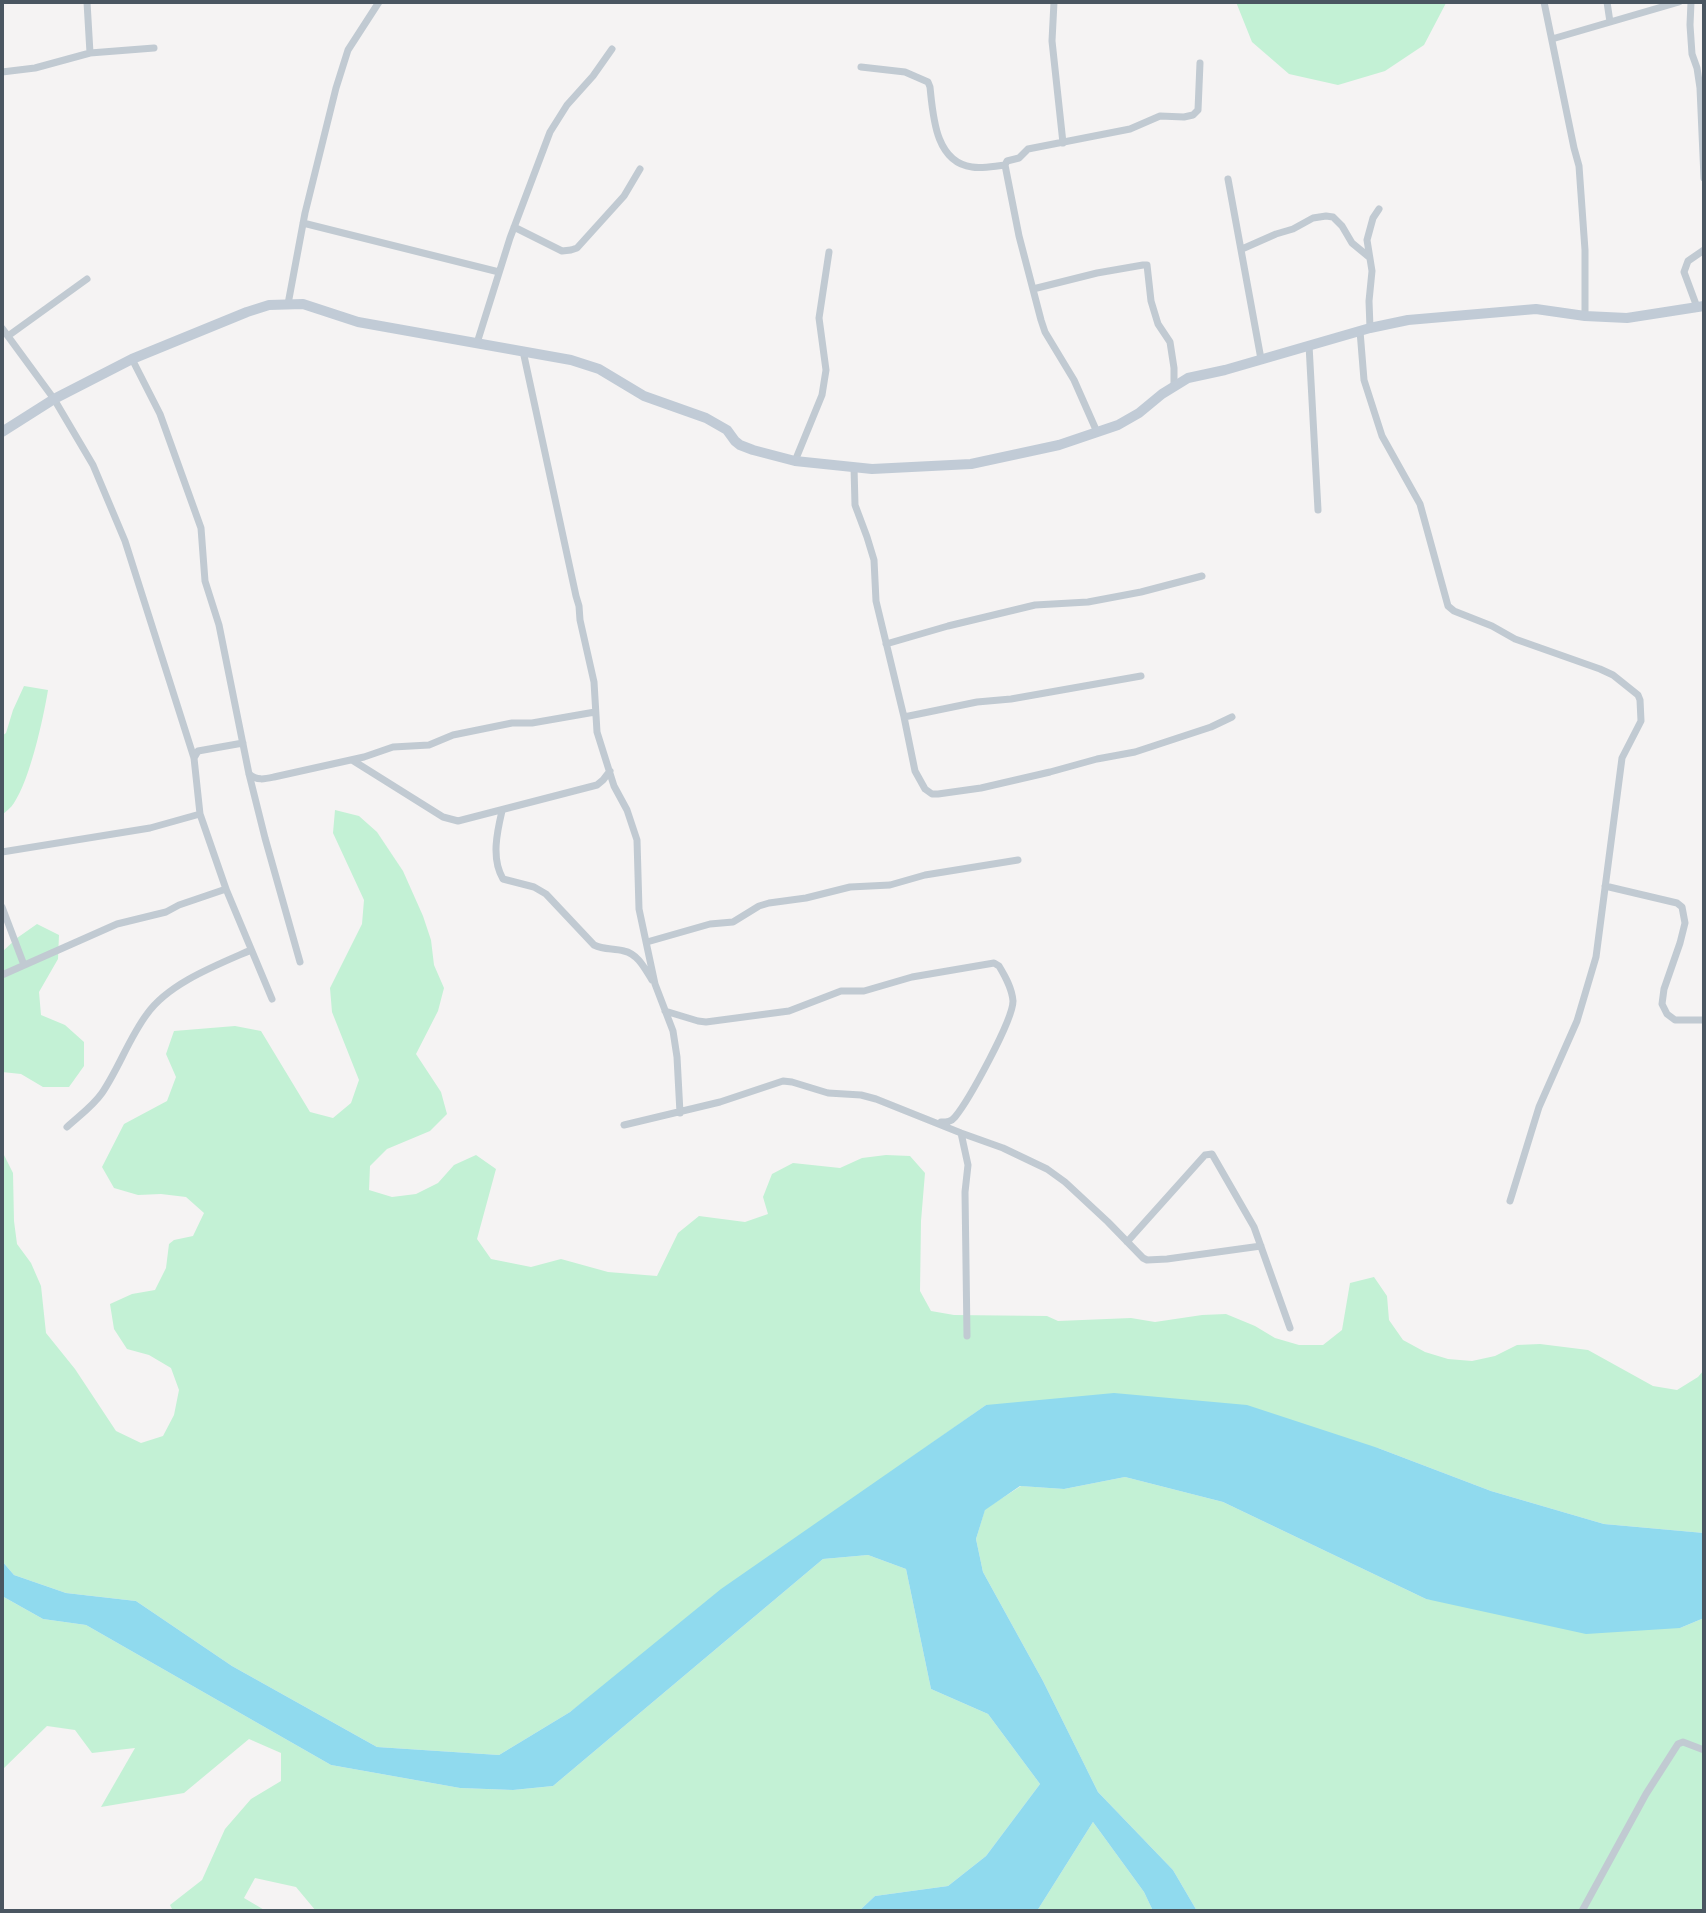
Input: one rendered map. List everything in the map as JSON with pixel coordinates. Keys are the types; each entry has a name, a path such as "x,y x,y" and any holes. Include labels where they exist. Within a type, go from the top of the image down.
{"main road":[{"path":"2,432 54,399 132,359 269,305 303,304 358,322 549,355 599,369 644,396 713,422 727,430 740,445 795,461 872,470 971,464 1059,445 1118,425 1188,378 1225,370 1365,329 1408,320 1536,309 1585,316 1627,318 1701,307"}],"street":[{"path":"87,2 90,53"},
{"path":"1054,2 1052,41 1063,142"},
{"path":"1544,2 1579,166 1585,250 1585,316"},
{"path":"1607,2 1610,22"},
{"path":"1552,39 1679,2"},
{"path":"1691,2 1689,25 1700,88 1704,177"},
{"path":"288,304 303,223 336,88 348,50 376,4"},
{"path":"2,72 35,68 90,53 153,48"},
{"path":"477,343 514,227 558,117 612,49"},
{"path":"861,67 905,72 923,78 930,86 937,135 955,159 973,167 1005,165 1019,158 1026,150 1130,129 1160,116 1193,115 1198,110 1200,63"},
{"path":"1005,165 1019,236 1045,332 1074,380 1097,432"},
{"path":"514,227 562,251 577,248 624,197 640,169"},
{"path":"1228,179 1261,359"},
{"path":"1379,209 1373,218 1367,240 1372,271 1365,329 1364,380 1382,436 1420,504 1448,606 1515,639 1613,675 1638,695 1641,721 1622,758 1596,957 1577,1021 1539,1107 1510,1201"},
{"path":"1242,249 1313,218 1326,216 1333,217 1352,243 1369,257"},
{"path":"303,223 499,272"},
{"path":"1701,307 1684,267 1704,250"},
{"path":"795,461 822,395 826,370 819,318 829,252"},
{"path":"1033,289 1097,273 1147,265 1151,301 1158,324 1170,342 1174,387"},
{"path":"8,336 87,279"},
{"path":"2,328 54,399 93,466 125,541 194,758 201,814 226,889 272,999"},
{"path":"1309,345 1318,510"},
{"path":"523,351 594,682 597,732 614,786 633,825 637,840 639,909 655,984 673,1031 680,1113"},
{"path":"132,359 160,414 201,528 205,581 219,625 249,774 300,962"},
{"path":"854,467 855,505 874,560 876,601 915,771 925,789 937,794 981,788 1050,772 1097,758 1135,752 1211,727 1232,717"},
{"path":"886,645 948,626 1035,605 1088,602 1202,576"},
{"path":"904,717 977,702 1012,699 1141,676"},
{"path":"249,774 253,778 261,779 374,755 393,747 429,745 444,737 512,723 532,723 595,712"},
{"path":"194,758 198,751 243,743"},
{"path":"352,760 452,821 502,811 597,785 610,771"},
{"path":"502,811 496,845 499,873 503,879 534,887 546,894 594,945 633,954 655,984"},
{"path":"2,852 149,828 201,814"},
{"path":"647,942 710,924 733,922 769,902 806,898 850,887 890,885 925,875 1018,860"},
{"path":"1605,886 1677,903 1682,907 1685,923 1664,989 1662,1004 1667,1014 1675,1020 1704,1020"},
{"path":"2,975 117,924 166,912 226,889"},
{"path":"2,906 24,965"},
{"path":"67,1127 102,1093 147,1013 165,995 212,968 251,950"},
{"path":"665,1011 706,1022 789,1011 841,991 864,991 912,978 994,963 999,965 1011,992 1011,1013 995,1048 955,1118 937,1122"},
{"path":"624,1125 680,1113 788,1081 828,1093 861,1095 876,1099 1003,1148 1047,1169 1065,1182 1147,1260 1261,1246"},
{"path":"961,1133 968,1165 965,1192 967,1336"},
{"path":"1127,1242 1205,1155 1209,1153 1215,1156 1254,1227 1290,1328"},
{"path":"1582,1911 1652,1782 1678,1744 1683,1742 1704,1750"}],"green space":[{"path":"1236,2 1446,3 1424,45 1385,71 1338,85 1289,74 1252,42"},
{"path":"24,686 48,690 25,779 14,803 2,815 2,736 6,733"},
{"path":"335,810 359,816 377,832 403,871 423,916 431,940 434,965 444,988 438,1011 416,1054 441,1092 447,1114 430,1131 387,1149 370,1166 369,1190 392,1197 416,1194 438,1183 454,1165 476,1155 496,1169 477,1239 491,1259 531,1267 561,1259 608,1272 657,1276 678,1233 699,1216 745,1222 768,1214 763,1197 772,1174 793,1163 840,1168 862,1158 910,1156 925,1173 920,1291 931,1311 954,1315 1047,1316 1058,1321 1131,1318 1155,1322 1226,1314 1275,1338 1299,1345 1323,1345 1342,1330 1350,1283 1374,1277 1387,1296 1389,1320 1403,1340 1425,1352 1448,1359 1472,1361 1495,1356 1517,1345 1540,1344 1588,1350 1653,1386 1677,1390 1704,1370 1704,1533 1604,1524 1491,1491 1378,1448 986,1405 867,1489 570,1712 499,1755 377,1747 232,1666 136,1601 66,1593 14,1575 2,1561 2,1151 13,1173 17,1244 31,1263 41,1286 46,1333 75,1369 116,1431 141,1443 163,1436 174,1415 179,1390 171,1368 149,1355 127,1349 114,1329 110,1304 132,1294 155,1290 166,1268 169,1244 174,1240 193,1236 204,1213 186,1197 138,1195 114,1188 102,1167 124,1124 167,1101 176,1077 166,1054 174,1031 235,1026 261,1031 310,1112 333,1118 351,1103 359,1080 332,1012 330,988 362,924 364,900 333,833"},
{"path":"37,924 59,935 58,959 39,992 41,1015 65,1025 84,1042 84,1066 69,1087 43,1087 21,1074 2,1072 2,952"},
{"path":"1125,1477 1223,1502 1426,1599 1680,1628 1704,1618 1704,1911 1197,1911 1173,1870 1098,1792 1043,1681 983,1572 976,1539 985,1509 1021,1486 1064,1489"},
{"path":"868,1555 906,1569 931,1689 988,1714 1040,1784 986,1856 948,1886 875,1896 859,1911 316,1911 296,1887 255,1878 244,1898 266,1911 173,1911 170,1905 202,1880 225,1829 251,1799 281,1781 281,1753 249,1739 184,1793 101,1807 135,1748 92,1753 75,1730 47,1726 2,1770 2,1596 43,1619 86,1625 331,1765 460,1788 513,1790 553,1786 823,1559"},
{"path":"1093,1822 1144,1892 1153,1911 1037,1911"}],"water":[{"path":"1114,1393 1247,1405 1378,1448 1491,1491 1604,1524 1704,1533 1704,1618 1680,1628 1586,1634 1426,1599 1223,1502 1125,1477 1064,1489 1020,1486 985,1510 976,1539 983,1572 1043,1681 1098,1792 1173,1870 1197,1911 1153,1911 1144,1892 1093,1822 1037,1911 859,1911 875,1896 948,1886 986,1856 1040,1784 988,1714 931,1689 906,1569 868,1555 823,1559 553,1786 513,1790 460,1788 331,1765 86,1625 43,1619 2,1596 2,1561 14,1575 66,1593 136,1601 232,1666 377,1747 499,1755 570,1712 721,1589 986,1405"}]}
